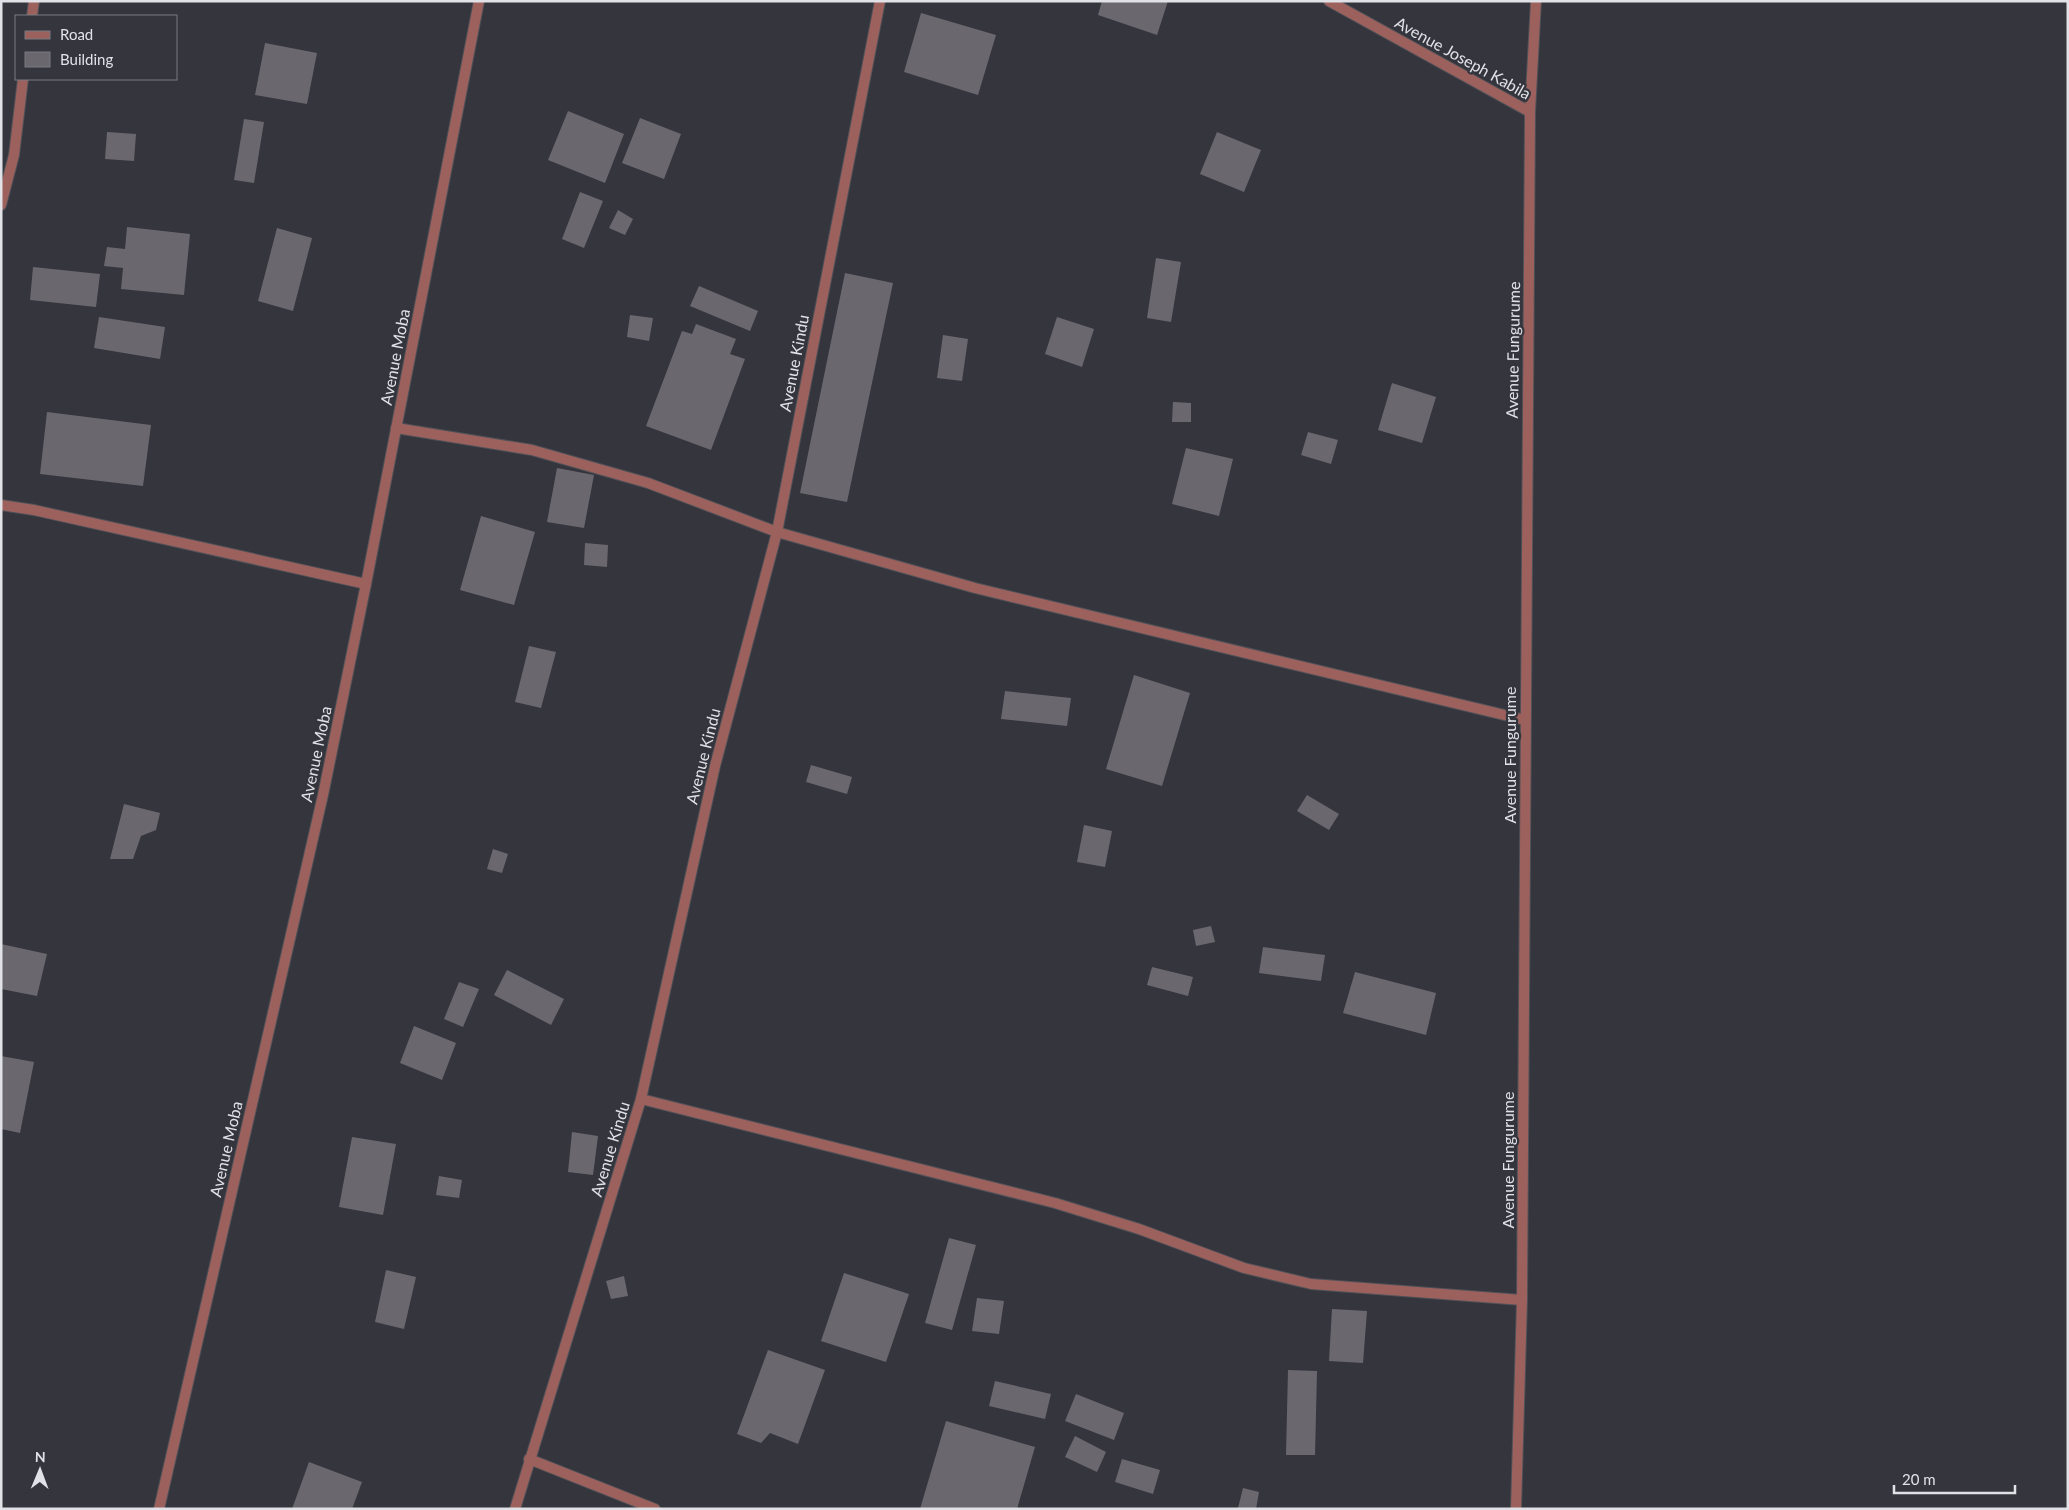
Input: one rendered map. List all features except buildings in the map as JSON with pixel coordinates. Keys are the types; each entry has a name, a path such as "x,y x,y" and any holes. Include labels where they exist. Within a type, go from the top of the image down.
{"street":[{"path":"32,15 34,1"},
{"name":"Avenue Moba","path":"159,1509 323,795 366,584 479,1"},
{"name":"Avenue Kindu","path":"515,1509 641,1099 715,766 777,532 880,1"},
{"name":"Avenue Joseph Kabila","path":"1329,1 1530,112"},
{"name":"Avenue Fungurume","path":"1516,1509 1522,1300 1530,112 1536,1"},
{"path":"1,205 14,155 23,80"},
{"path":"396,428 532,450 648,483 777,532 975,588 1525,720"},
{"path":"1,505 34,510 366,584"},
{"path":"641,1099 1055,1202 1244,1268 1311,1284 1522,1300"},
{"path":"529,1459 655,1509"}]}
